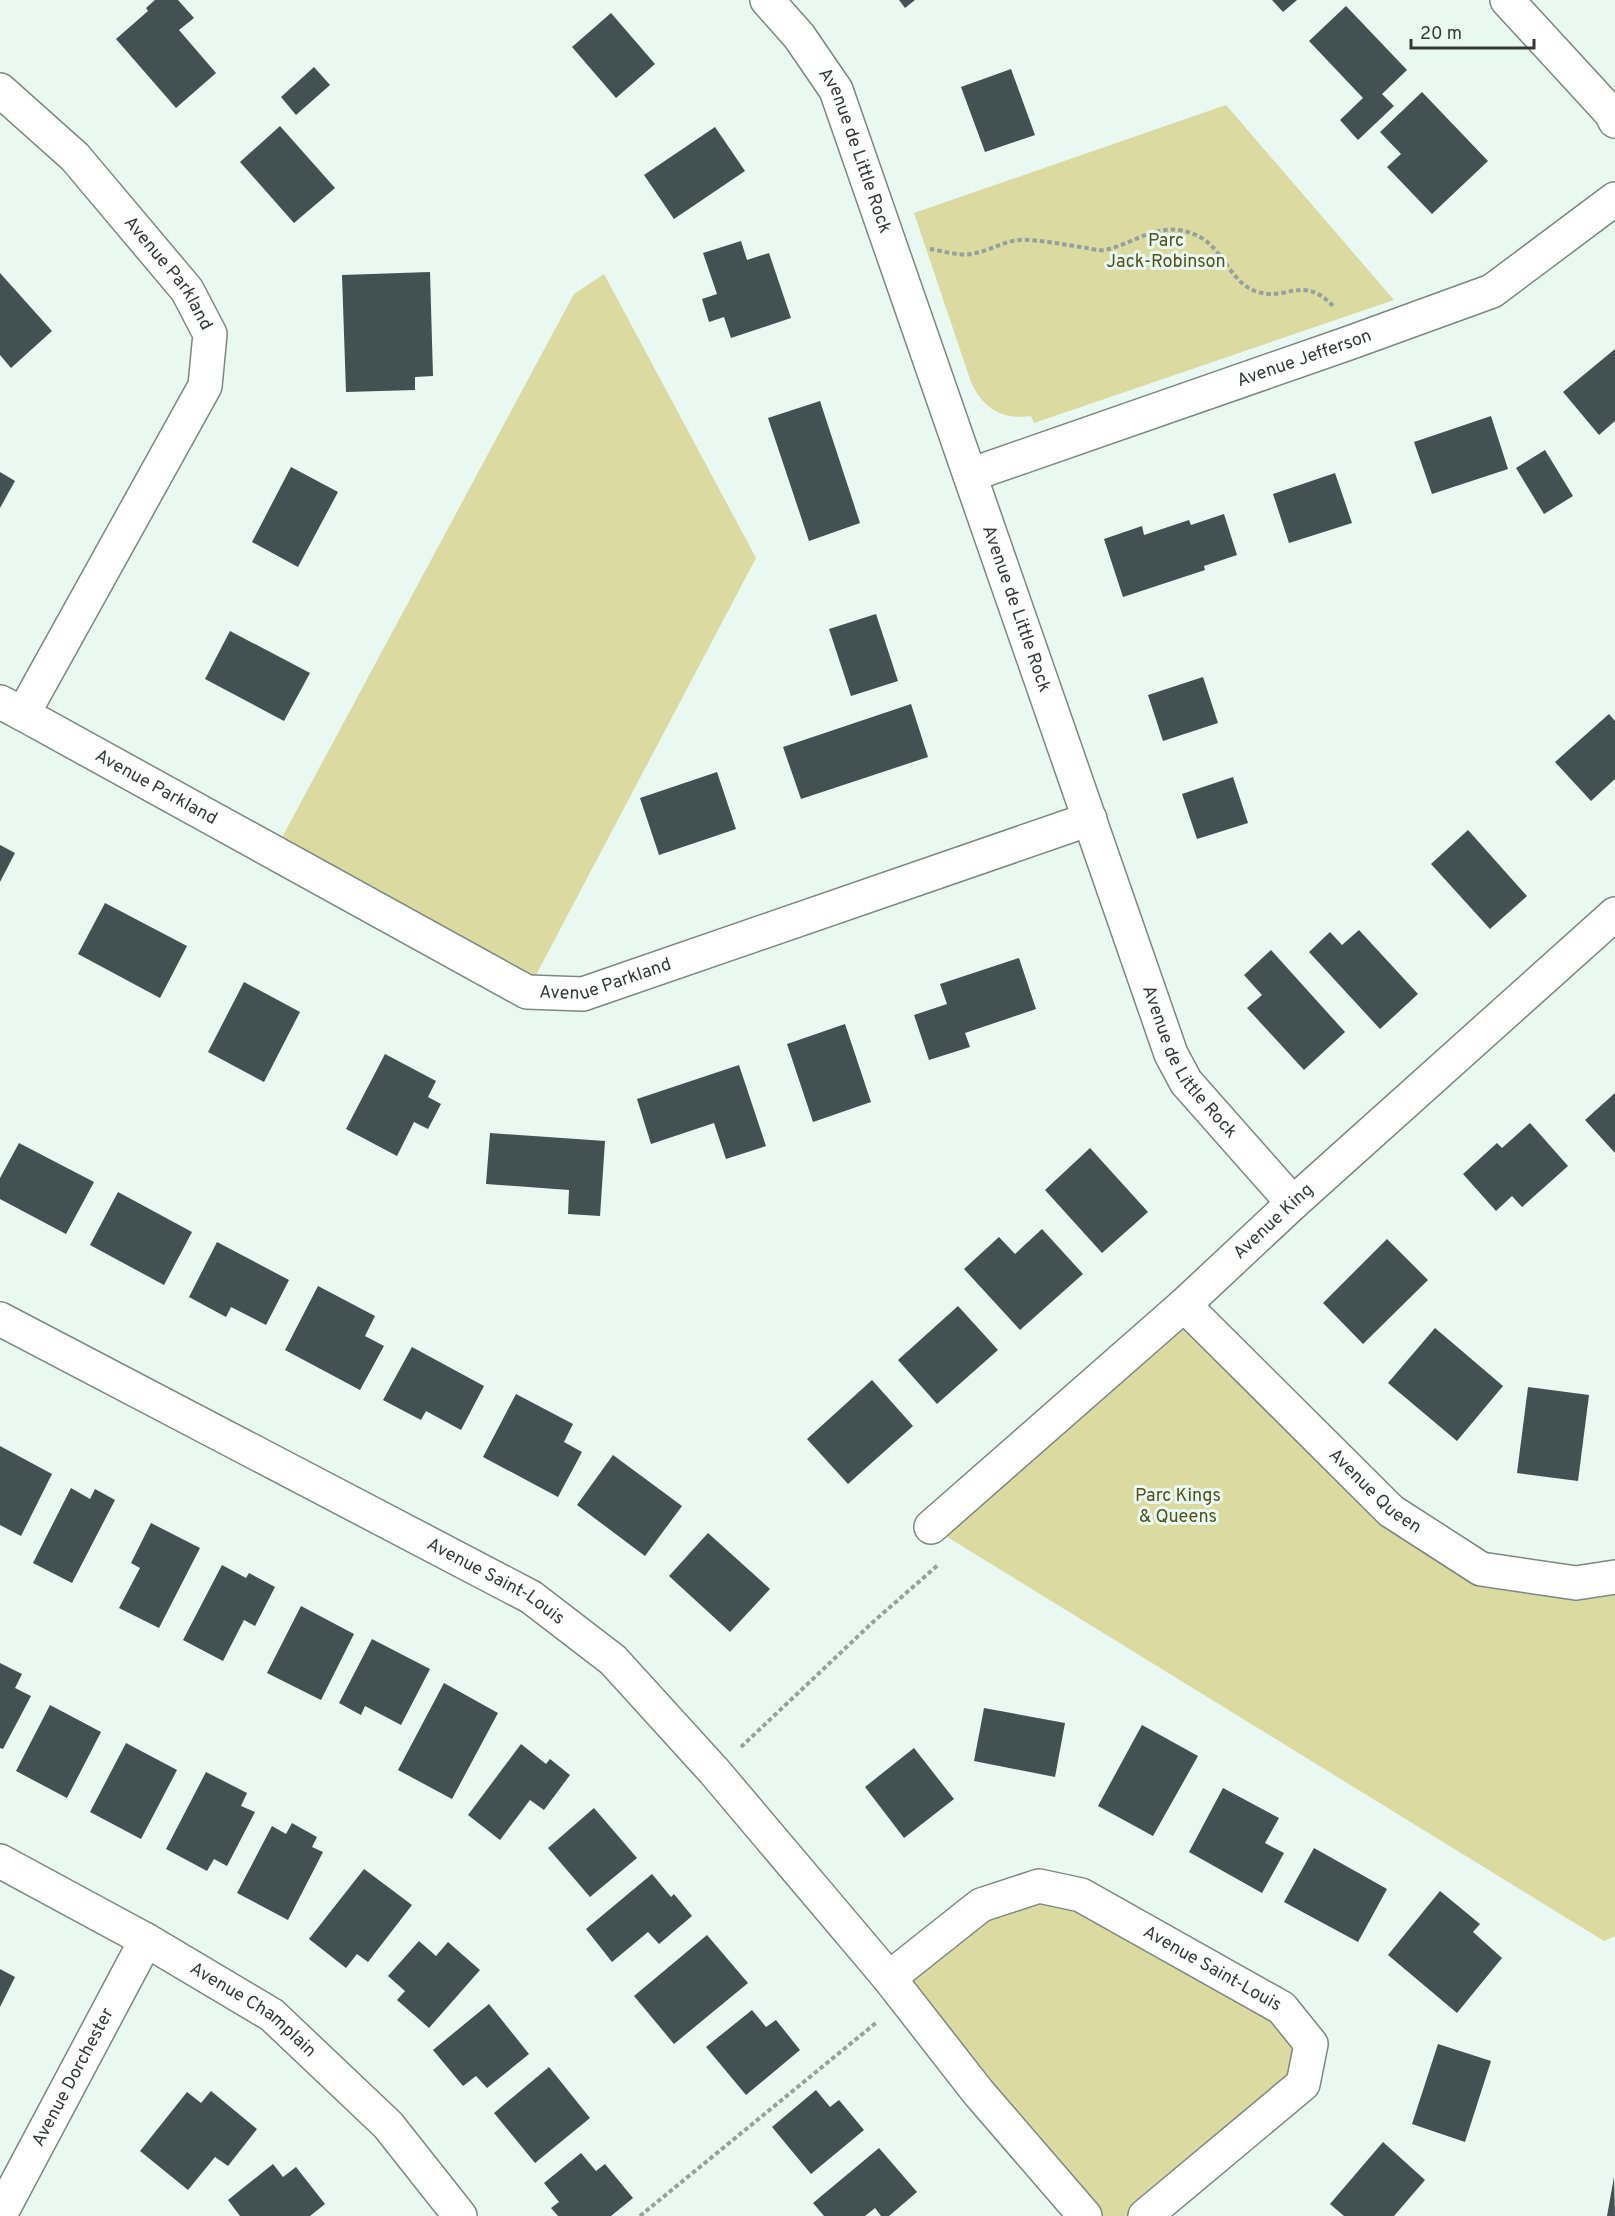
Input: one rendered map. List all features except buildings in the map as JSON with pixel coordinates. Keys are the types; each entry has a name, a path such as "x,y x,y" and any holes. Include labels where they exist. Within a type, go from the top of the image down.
{"street":[{"name":"Avenue de Little Rock","path":"767,0 799,36 836,90 1171,1054 1186,1082 1293,1203"},
{"path":"1507,0 1611,113 1615,121"},
{"name":"Avenue Parkland","path":"0,90 75,157 187,290 210,334 205,386 12,708 527,992 583,994 1090,819"},
{"name":"Avenue Jefferson","path":"970,475 1492,291 1615,200"},
{"name":"Avenue King","path":"931,1527 1184,1305 1293,1203 1615,914"},
{"name":"Avenue Queen","path":"1184,1305 1391,1511 1481,1569 1576,1583 1615,1577"},
{"name":"Avenue Saint-Louis","path":"0,1319 531,1597 613,1660 714,1771 889,1978 978,2092 1085,2216"},
{"name":"Avenue Champlain","path":"0,1861 146,1940 272,2015 388,2125 460,2216"},
{"name":"Avenue Saint-Louis","path":"889,1978 981,1905 1039,1886 1081,1895 1282,2008 1311,2044 1303,2084 1145,2216"},
{"name":"Avenue Dorchester","path":"0,2215 146,1940"}],"path":[{"path":"921,247 970,255 1004,242 1026,239 1103,250 1149,232 1174,230 1196,235 1213,246 1240,281 1254,290 1268,294 1301,289 1318,293 1334,307 1337,314"},
{"path":"740,1747 873,1622 939,1564"},
{"path":"640,2216 880,2020"}],"green space":[{"name":"Parc Jack-Robinson","path":"1226,105 1394,300 1034,423 1031,416 1003,414 988,406 971,382 914,213"},
{"path":"604,274 756,558 527,992 279,843 574,294"},
{"name":"Parc Kings & Queens","path":"1184,1305 1481,1569 1615,1577 1615,1936 1604,1941 931,1527"},
{"path":"1081,1895 1311,2044 1303,2084 1145,2216 1086,2216 889,1978 981,1905"}]}
